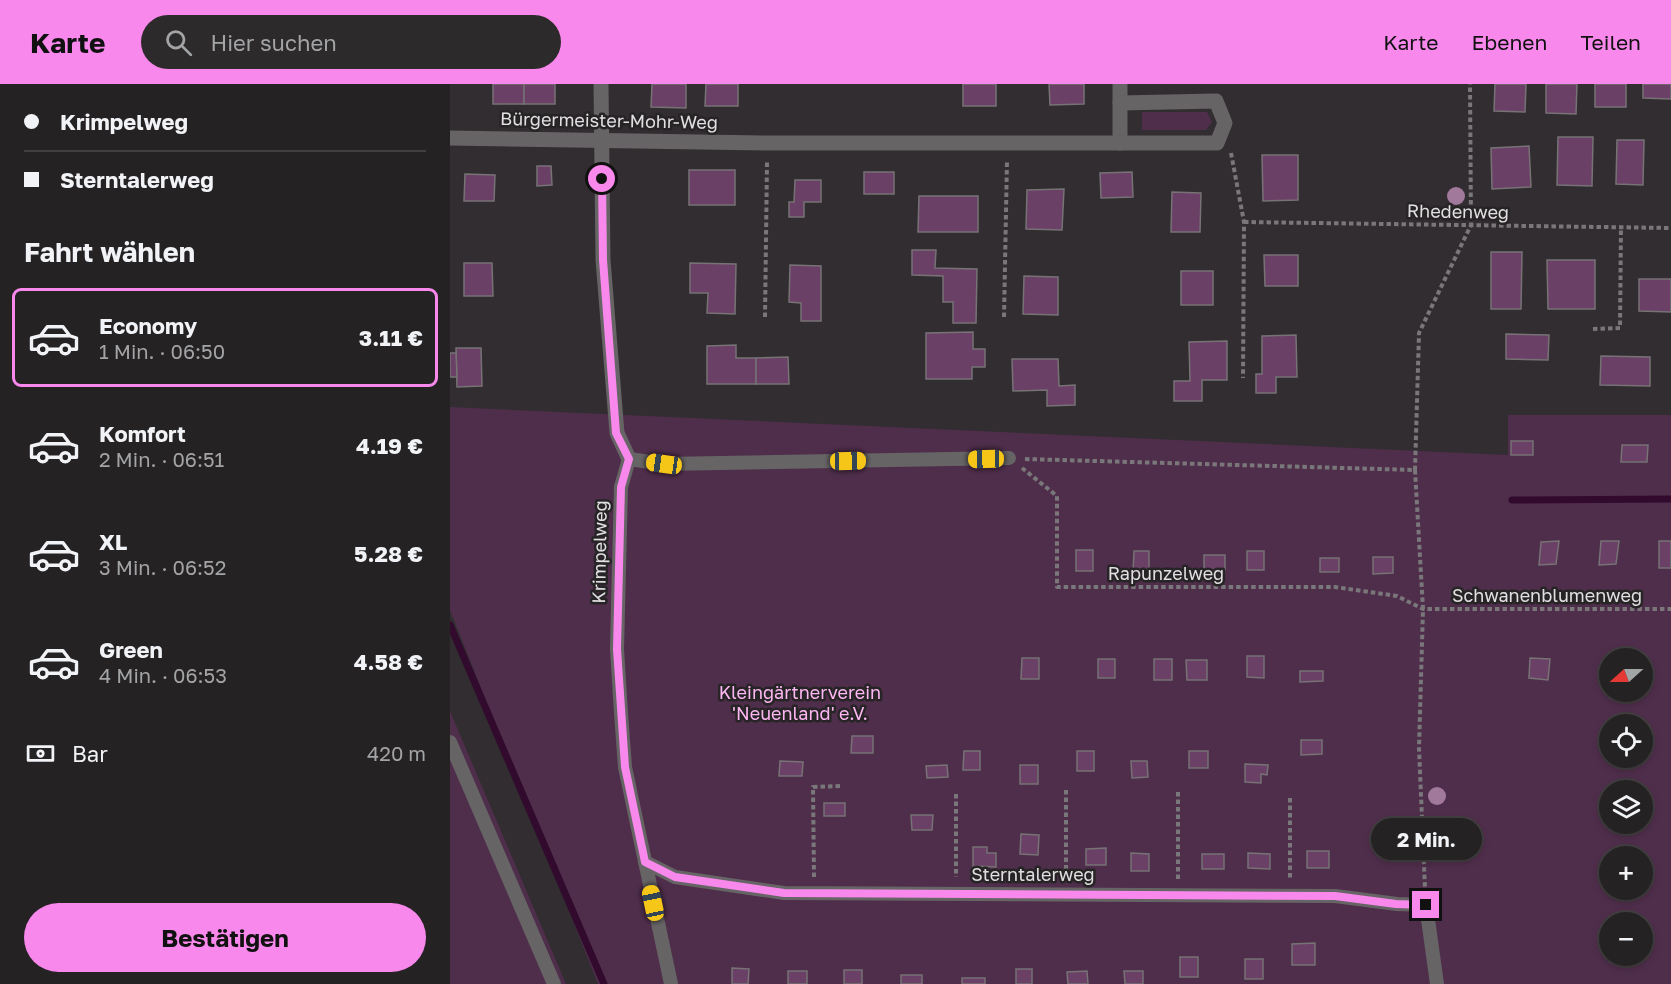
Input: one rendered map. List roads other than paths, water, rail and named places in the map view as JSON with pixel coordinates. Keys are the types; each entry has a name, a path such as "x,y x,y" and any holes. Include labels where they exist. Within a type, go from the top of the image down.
{"street":[{"path":"601,84 603,260 616,433 629,459"},
{"path":"1120,84 1120,143"},
{"name":"Bürgermeister-Mohr-Weg","path":"450,138 768,143 1217,143 1225,123 1216,101 1120,103"}],"lane":[{"path":"629,459 664,464 1009,458"},
{"name":"Krimpelweg","path":"629,459 621,487 617,649 625,767 671,984"},
{"path":"450,742 554,984"},
{"name":"Sterntalerweg","path":"645,862 675,877 784,893 1290,895 1335,896 1396,904 1426,905 1437,984"}],"waterway":[{"path":"1512,500 1671,499"},
{"path":"450,625 604,984"}],"park label":[{"name":"Kleingärtnerverein 'Neuenland' e.V.","path":"800,703"}]}
